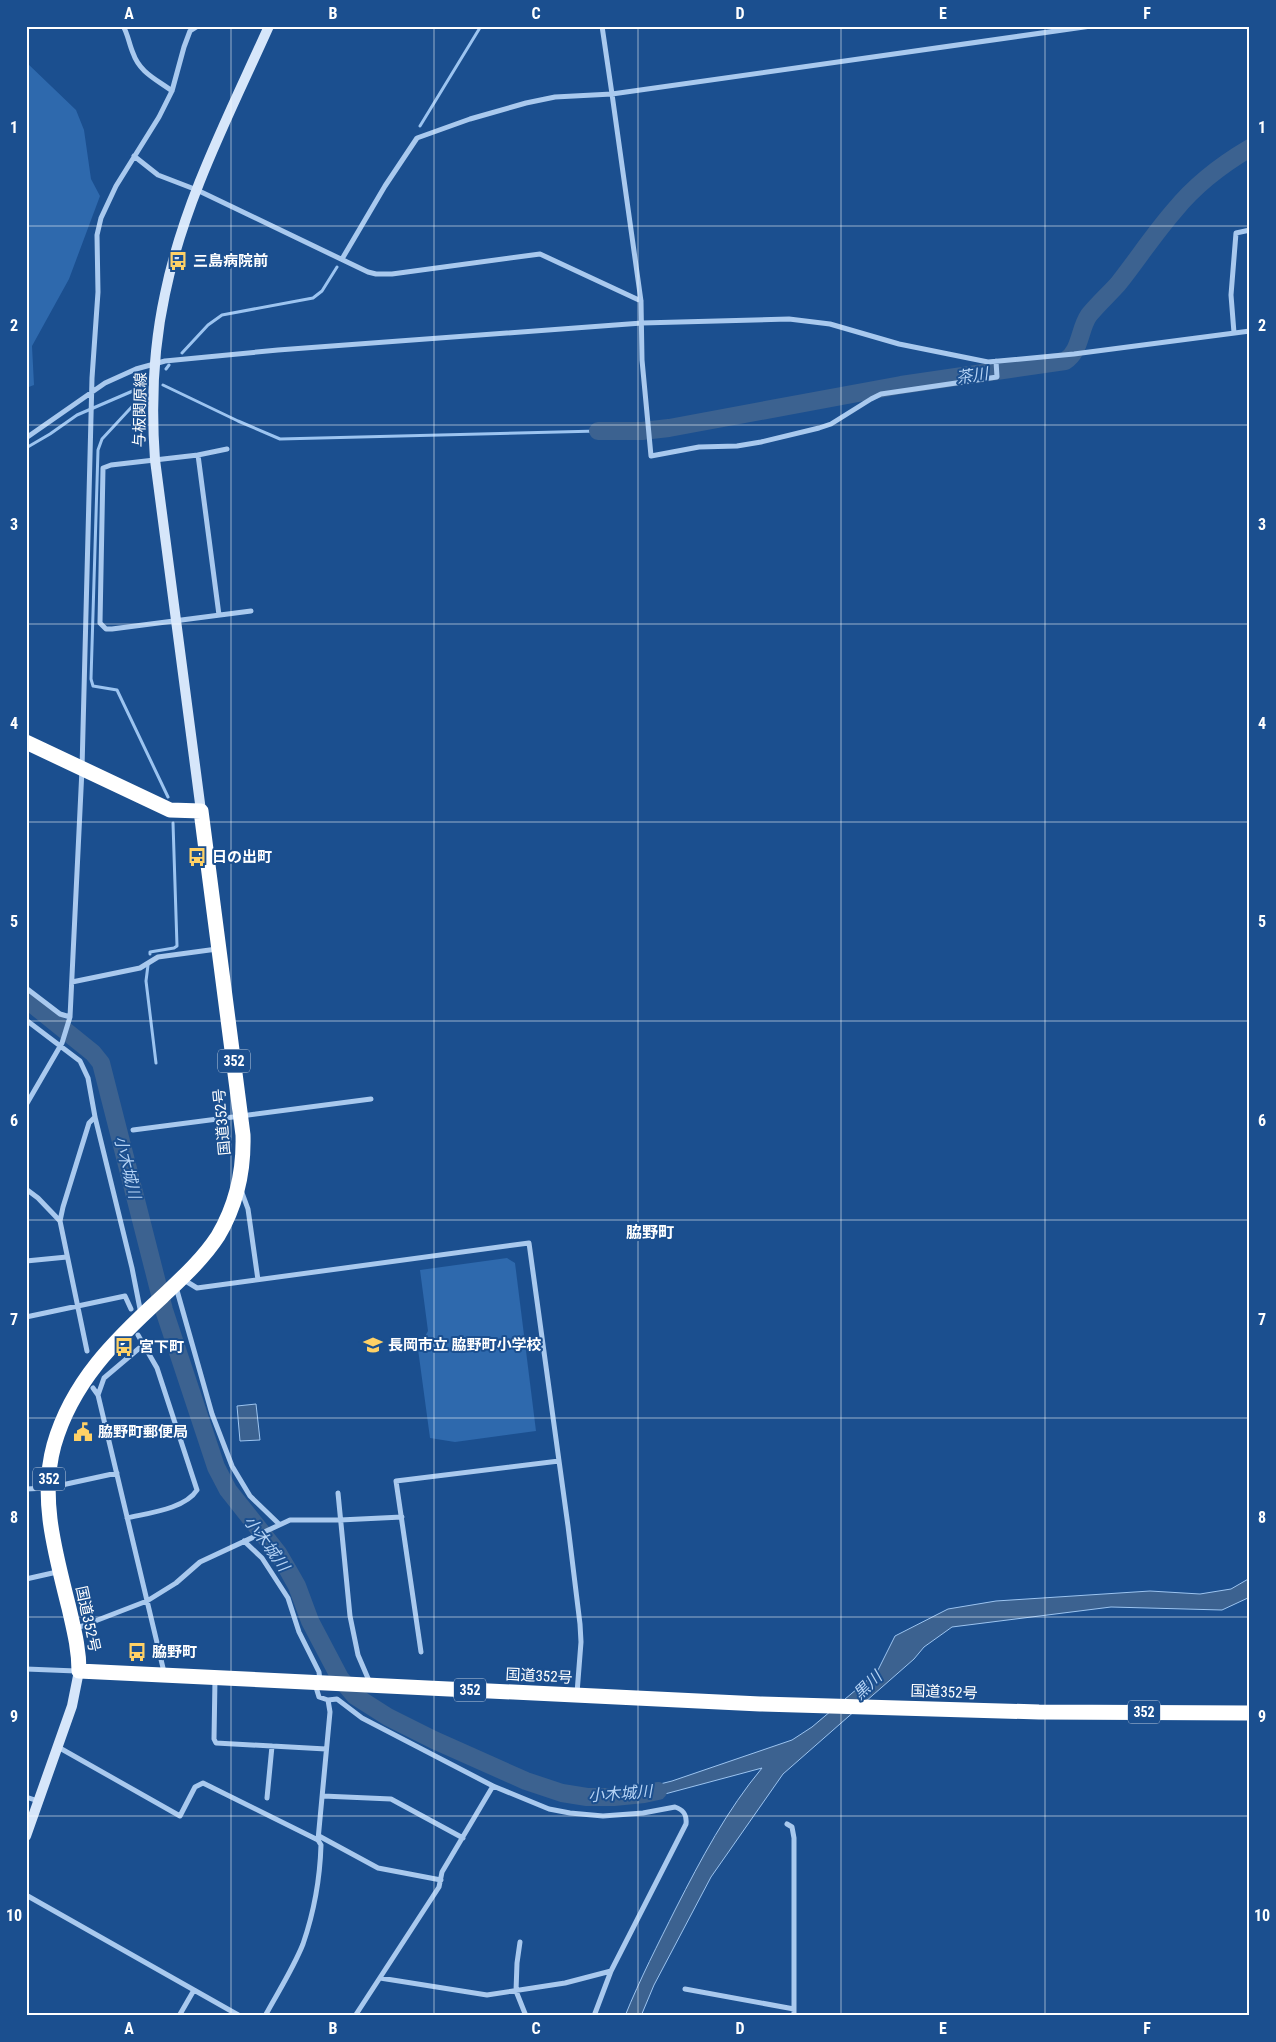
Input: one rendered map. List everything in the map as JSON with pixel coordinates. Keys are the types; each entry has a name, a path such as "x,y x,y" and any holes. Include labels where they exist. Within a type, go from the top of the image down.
{"highway":[{"path":"26,742 170,810 201,811"},
{"name":"国道352号","path":"201,811 244,1150 235,1200 209,1249 175,1284 138,1313 94,1365 75,1395 54,1445 48,1488 51,1532 74,1629 79,1655 79,1672 760,1704 1039,1712 1250,1713"}],"main road":[{"name":"与板関原線","path":"201,811 155,460 153,401 156,362 165,294 182,233 197,190 269,26"},
{"path":"26,1836 72,1706 79,1672"}],"street":[{"path":"123,26 133,54 141,68 153,80 172,91"},
{"path":"26,1105 61,1045 69,1020 82,769 92,392 98,292 96,236 101,218 116,186 159,117 172,91 190,31 198,26"},
{"path":"602,26 641,301 642,360 651,456 699,447 737,446 761,442 818,428 831,424 871,398 881,394 997,377 996,361"},
{"path":"342,258 385,186 418,138 461,122 526,103 555,97 612,94 1091,26"},
{"path":"134,156 158,174 197,190 368,272 376,274 540,254 641,301"},
{"path":"1234,333 1231,295 1236,233 1250,230"},
{"path":"26,438 105,383 156,362 278,350 642,323 789,319 830,324 977,361 996,361 1074,354 1250,330"},
{"path":"227,450 111,465 103,468 100,623 106,630 250,611"},
{"path":"198,455 219,615"},
{"path":"72,982 140,968 158,957 220,949"},
{"path":"26,988 69,1020"},
{"path":"26,1020 70,1051 84,1068 92,1090 95,1117 129,1252 138,1313"},
{"path":"133,1130 241,1117 371,1098"},
{"path":"87,1351 60,1221 89,1122 95,1117"},
{"path":"239,1185 248,1209 258,1280"},
{"path":"26,1188 60,1221"},
{"path":"278,1524 250,1496 232,1466 212,1414 175,1284 197,1288 529,1243 580,1624 581,1642 577,1695"},
{"path":"26,1261 67,1257"},
{"path":"26,1317 126,1296 138,1313"},
{"path":"127,1518 173,1507 194,1495 197,1490 157,1368 138,1335"},
{"path":"98,1395 104,1378 143,1345"},
{"path":"93,1388 98,1395 165,1675"},
{"path":"421,1652 396,1481 559,1461"},
{"path":"26,1489 48,1488 117,1473"},
{"path":"338,1494 350,1616 358,1655 367,1685"},
{"path":"74,1629 147,1601 176,1583 200,1562 278,1524 290,1520 402,1517"},
{"path":"246,1540 262,1558 288,1598 299,1632 319,1672 319,1697 328,1700 336,1699 362,1718 493,1786 531,1802 565,1813 603,1816 620,1815 643,1813 675,1806 684,1812 687,1818 686,1824 611,1971 594,2016"},
{"path":"26,1579 60,1571"},
{"path":"26,1668 79,1672"},
{"path":"215,1678 214,1739 216,1743 326,1749"},
{"path":"265,2016 291,1970 303,1944 318,1884 321,1845 319,1838 330,1712 328,1700"},
{"path":"267,1798 272,1746"},
{"path":"58,1747 180,1816 195,1787 203,1783 378,1868 441,1880"},
{"path":"355,2016 426,1908 441,1880 442,1872 493,1786"},
{"path":"322,1796 391,1799 463,1838"},
{"path":"26,1797 38,1801"},
{"path":"787,1824 792,1827 794,1838 794,2016"},
{"path":"26,1895 240,2016"},
{"path":"520,1942 516,1992 526,2016"},
{"path":"380,1978 487,1995 566,1983 611,1971"},
{"path":"685,1989 794,2009"},
{"path":"179,2016 194,1990"}],"shaded area":[{"path":"26,62 76,110 84,130 91,179 100,196 69,279 32,346 34,385 26,388"},
{"path":"507,1258 515,1263 536,1431 455,1442 430,1438 418,1349 428,1331 420,1270"}],"water":[{"path":"256,1404 260,1440 240,1441 237,1406"},
{"name":"黒川","path":"1250,1578 1250,1597 1222,1610 1111,1607 952,1627 924,1647 914,1659 783,1774 711,1877 654,1985 641,2016 625,2016 656,1948 705,1853 737,1801 762,1768 635,1802 636,1790 672,1781 792,1740 812,1727 877,1672 895,1636 948,1609 996,1601 1150,1591 1200,1594 1231,1589"}],"waterway":[{"path":"420,126 481,26"},
{"name":"茶川","path":"598,431 642,431 669,428 901,385 1065,361 1074,352 1089,315 1118,284 1159,229 1182,202 1209,176 1250,148"},
{"path":"182,353 208,325 222,315 313,298 322,291 337,267"},
{"path":"166,369 169,365"},
{"path":"163,385 280,439 598,431"},
{"path":"26,448 77,415 142,387"},
{"path":"140,398 102,439 98,450 91,679 93,686 117,690 168,797"},
{"path":"150,954 150,952 177,946 173,823"},
{"path":"148,965 146,981 156,1063"},
{"name":"小木城川","path":"26,999 93,1053 101,1063 164,1310 216,1467 228,1490 278,1553 288,1570 297,1586 310,1621 340,1678 355,1696 388,1717 434,1740 526,1781 562,1793 587,1797 614,1797 658,1791"}],"place":[{"name":"三島病院前","path":"178,261"},
{"name":"日の出町","path":"197,857"},
{"name":"長岡市立 脇野町小学校","path":"373,1345"},
{"name":"宮下町","path":"124,1347"},
{"name":"脇野町郵便局","path":"83,1432"},
{"name":"脇野町","path":"137,1652"}],"district":[{"name":"脇野町","path":"650,1232"}]}
